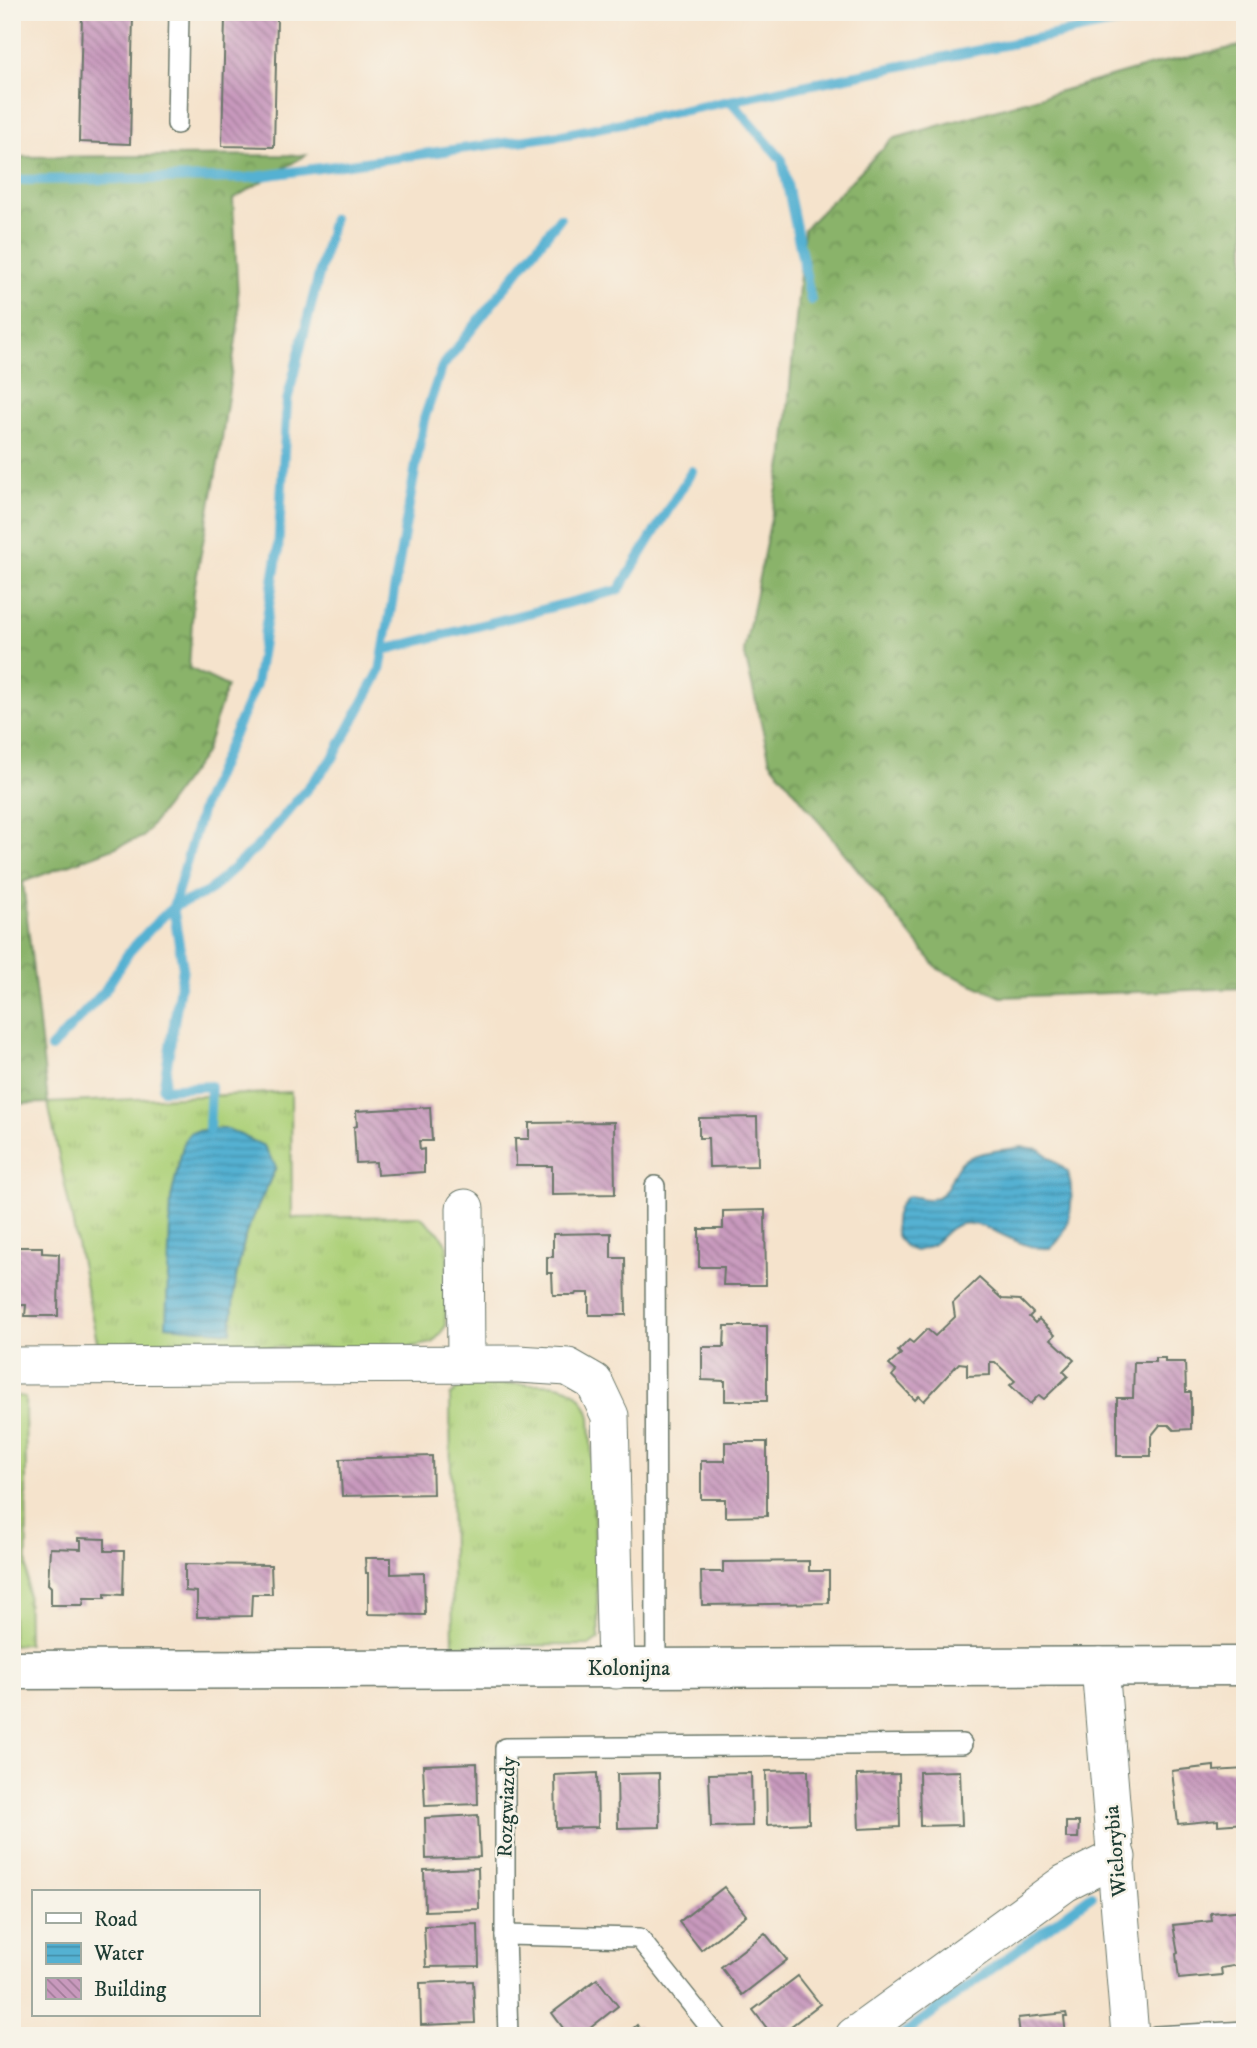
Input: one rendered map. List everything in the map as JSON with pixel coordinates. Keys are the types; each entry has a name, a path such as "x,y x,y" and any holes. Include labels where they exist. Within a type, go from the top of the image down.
{"street":[{"path":"466,1208 466,1364"},
{"path":"12,1366 466,1364 568,1367 594,1382 610,1416 615,1670"},
{"name":"Wielorybia","path":"1100,1666 1130,2036"},
{"name":"Kolonijna","path":"12,1670 1245,1666"},
{"path":"854,2036 1065,1883 1117,1857"}],"lane":[{"path":"177,124 179,12"},
{"path":"655,1186 656,1670"},
{"name":"Rozgwiazdy","path":"505,1935 505,1748 962,1744"},
{"path":"508,2036 505,1935 639,1938 717,2036"},
{"path":"1156,2036 1245,2031"}],"green space":[{"path":"1245,45 1245,988 1001,997 938,969 770,761 744,651 784,454 804,229 892,139 1159,63"},
{"path":"306,155 233,199 239,318 220,453 194,590 189,668 227,686 205,753 143,837 23,882 48,1103 12,1104 12,157"},
{"path":"291,1092 292,1218 420,1216 439,1233 448,1246 445,1327 433,1343 405,1348 98,1346 48,1103","holes":["184,1141 276,1167 246,1233 235,1282 230,1332"]},
{"path":"551,1384 570,1389 585,1404 590,1417 599,1639 590,1645 453,1646 450,1396 460,1386"},
{"path":"12,1395 25,1397 28,1644 12,1645"}],"water":[{"path":"228,1129 264,1146 276,1167 246,1233 235,1282 231,1332 166,1326 171,1198 184,1141 191,1132"},
{"path":"1022,1147 1039,1149 1068,1172 1070,1213 1064,1232 1051,1248 1028,1245 971,1224 961,1224 949,1229 924,1249 915,1251 901,1242 895,1218 902,1202 908,1196 927,1199 937,1197 943,1193 956,1169 966,1159 986,1152"}],"building":[{"path":"82,14 133,15 130,144 79,142"},
{"path":"225,17 277,18 274,147 222,146"},
{"path":"430,1107 432,1141 419,1141 420,1150 424,1149 424,1172 377,1175 376,1162 356,1163 356,1111"},
{"path":"757,1117 758,1166 709,1167 708,1138 699,1138 699,1118"},
{"path":"614,1122 615,1194 552,1195 552,1166 516,1166 515,1139 529,1139 529,1123"},
{"path":"12,1145 15,1145 17,1190 12,1190"},
{"path":"765,1210 766,1285 723,1285 724,1267 699,1267 699,1229 723,1229 723,1211"},
{"path":"611,1233 611,1258 625,1258 626,1315 589,1315 589,1293 553,1295 552,1273 547,1273 547,1257 553,1257 553,1234"},
{"path":"14,1247 42,1247 42,1253 59,1254 58,1316 25,1316 26,1305 12,1305"},
{"path":"979,1278 1002,1299 1020,1300 1033,1313 1029,1317 1035,1323 1039,1319 1055,1335 1051,1339 1074,1360 1063,1371 1068,1376 1044,1399 1039,1395 1030,1404 1010,1385 1015,1381 995,1362 990,1362 990,1375 967,1376 967,1364 959,1363 924,1401 919,1396 915,1400 892,1376 896,1371 889,1365 901,1354 898,1351 909,1340 913,1343 927,1329 935,1336 955,1317 953,1303"},
{"path":"725,1326 767,1326 767,1401 725,1401 725,1381 702,1380 702,1347 724,1347"},
{"path":"1155,1358 1165,1358 1165,1362 1185,1362 1186,1392 1191,1392 1191,1429 1174,1430 1169,1425 1160,1425 1151,1436 1151,1456 1117,1456 1117,1398 1133,1398 1134,1362 1155,1362"},
{"path":"725,1442 767,1442 767,1516 725,1517 725,1499 701,1499 701,1461 725,1461"},
{"path":"432,1456 433,1494 342,1496 340,1459"},
{"path":"78,1538 105,1539 105,1551 124,1551 123,1595 105,1594 105,1598 84,1598 83,1605 51,1605 51,1587 48,1584 50,1548 81,1549 81,1541 78,1541"},
{"path":"365,1558 391,1558 391,1574 424,1573 425,1615 368,1614 368,1573"},
{"path":"809,1561 809,1571 829,1571 829,1603 702,1605 701,1572 723,1572 723,1562"},
{"path":"185,1564 271,1565 272,1594 252,1594 251,1616 197,1617 197,1592 185,1591"},
{"path":"477,1763 478,1804 425,1806 423,1765"},
{"path":"1214,1766 1214,1771 1245,1769 1245,1823 1218,1825 1218,1820 1178,1824 1172,1771"},
{"path":"808,1770 809,1823 767,1825 766,1771"},
{"path":"960,1771 962,1825 920,1826 919,1772"},
{"path":"597,1773 598,1827 556,1828 555,1775"},
{"path":"659,1773 660,1827 618,1828 617,1774"},
{"path":"751,1773 752,1826 711,1827 709,1774"},
{"path":"899,1774 900,1827 859,1829 857,1775"},
{"path":"478,1815 480,1857 426,1859 425,1818"},
{"path":"1066,1822 1079,1822 1078,1838 1066,1838"},
{"path":"478,1868 479,1909 425,1911 424,1870"},
{"path":"724,1887 746,1915 701,1950 679,1922"},
{"path":"1245,1910 1245,1964 1221,1968 1222,1975 1179,1979 1173,1925 1212,1921 1211,1913"},
{"path":"478,1924 479,1966 426,1967 424,1926"},
{"path":"765,1933 787,1960 742,1995 721,1967"},
{"path":"798,1976 820,2004 778,2036 773,2036 753,2010"},
{"path":"597,1979 618,2006 580,2036 569,2036 552,2013"},
{"path":"473,1981 475,2023 421,2025 420,1983"},
{"path":"1066,2013 1066,2036 1020,2036 1018,2018"},
{"path":"637,2025 645,2036 624,2036"}],"waterway":[{"path":"12,180 247,178 562,135 1167,12"},
{"path":"731,101 782,160 811,300"},
{"path":"51,1048 104,992 129,952 150,929 173,907 208,892 261,843 333,758 380,671 424,419 442,367 560,218"},
{"path":"209,1129 211,1086 163,1089 183,968 173,907 203,805 256,684 278,551 287,401 333,219"},
{"path":"384,650 619,590 692,471"},
{"path":"901,2036 1092,1895"}]}
